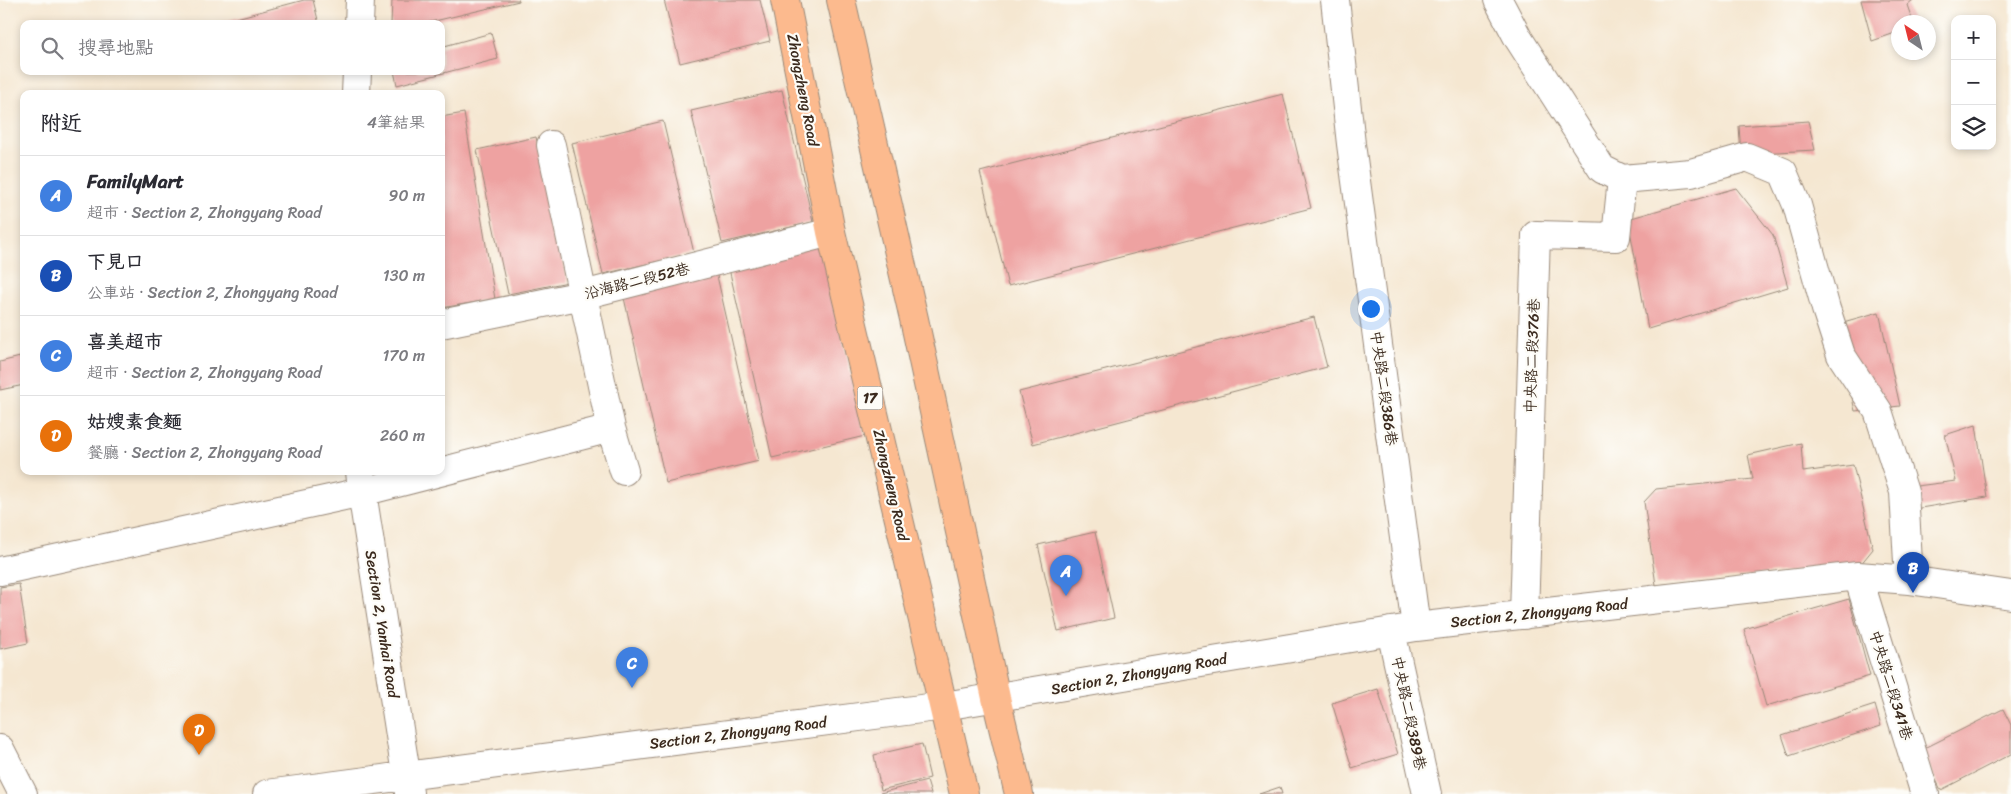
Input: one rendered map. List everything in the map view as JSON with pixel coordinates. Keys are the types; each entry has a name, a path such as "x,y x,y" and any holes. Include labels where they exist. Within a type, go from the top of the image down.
{"main road":[{"name":"Zhongzheng Road","path":"785,0 831,232 964,794"},
{"path":"841,0 914,319 996,698 1020,794"}],"street":[{"path":"359,20 360,0"},
{"name":"中央路二段386巷","path":"1335,0 1404,629"},
{"path":"1498,0 1518,38 1602,169 1622,179 1692,173 1747,157 1783,172 1797,205 1841,355 1878,411 1904,492 1909,580"},
{"path":"356,90 357,75"},
{"path":"551,145 611,428 624,471"},
{"name":"中央路二段376巷","path":"1524,615 1536,235 1616,237 1622,179"},
{"name":"沿海路二段52巷","path":"445,323 583,295 831,232"},
{"path":"445,464 611,428"},
{"path":"0,572 393,475"},
{"name":"Section 2, Yanhai Road","path":"361,482 407,785"},
{"name":"Section 2, Zhongyang Road","path":"267,794 407,785 996,698 1404,629 1858,576 1909,580 2011,595"},
{"name":"中央路二段341巷","path":"1858,576 1925,794"},
{"name":"中央路二段389巷","path":"1404,629 1426,794"},
{"path":"0,749 23,794"}],"building":[{"path":"304,0 313,0 318,20 229,20"},
{"path":"392,0 519,0 439,20 391,20"},
{"path":"664,0 760,0 770,41 680,63"},
{"path":"1861,0 1913,0 1907,5 1911,15 1891,15 1891,34 1872,41"},
{"path":"491,33 498,59 445,73 445,46"},
{"path":"395,75 436,75 397,85"},
{"path":"782,90 813,222 722,243 691,111"},
{"path":"1283,94 1311,208 1008,286 980,172"},
{"path":"464,113 495,299 445,307 445,116"},
{"path":"663,121 694,253 603,274 572,143"},
{"path":"1808,121 1815,150 1741,154 1739,126"},
{"path":"536,137 568,282 508,294 477,150"},
{"path":"1736,188 1773,235 1788,287 1648,329 1628,219"},
{"path":"821,243 865,436 772,458 728,264"},
{"path":"715,267 759,461 666,483 622,289"},
{"path":"1879,312 1900,406 1855,411 1836,324"},
{"path":"1314,317 1327,367 1033,444 1019,392"},
{"path":"20,357 20,386 0,390 0,362"},
{"path":"1976,425 1987,497 1896,512 1893,489 1956,481 1945,435"},
{"path":"1801,443 1803,472 1853,465 1873,549 1860,565 1656,585 1644,502 1656,489 1753,479 1748,455"},
{"path":"1095,532 1114,618 1058,631 1038,545"},
{"path":"19,584 28,643 0,649 0,587"},
{"path":"1849,599 1870,676 1766,706 1744,629"},
{"path":"1378,689 1398,754 1352,768 1332,703"},
{"path":"1875,705 1881,726 1789,756 1782,735"},
{"path":"2003,709 2011,725 2011,754 1941,790 1921,750"},
{"path":"922,744 930,778 881,790 874,755"},
{"path":"927,781 931,794 880,793"},
{"path":"1280,787 1282,794 1259,794"}],"place":[{"name":"下見口","path":"1913,593"},
{"name":"FamilyMart","path":"1066,596"},
{"name":"喜美超市","path":"632,688"},
{"name":"姑嫂素食麵","path":"199,755"}]}
